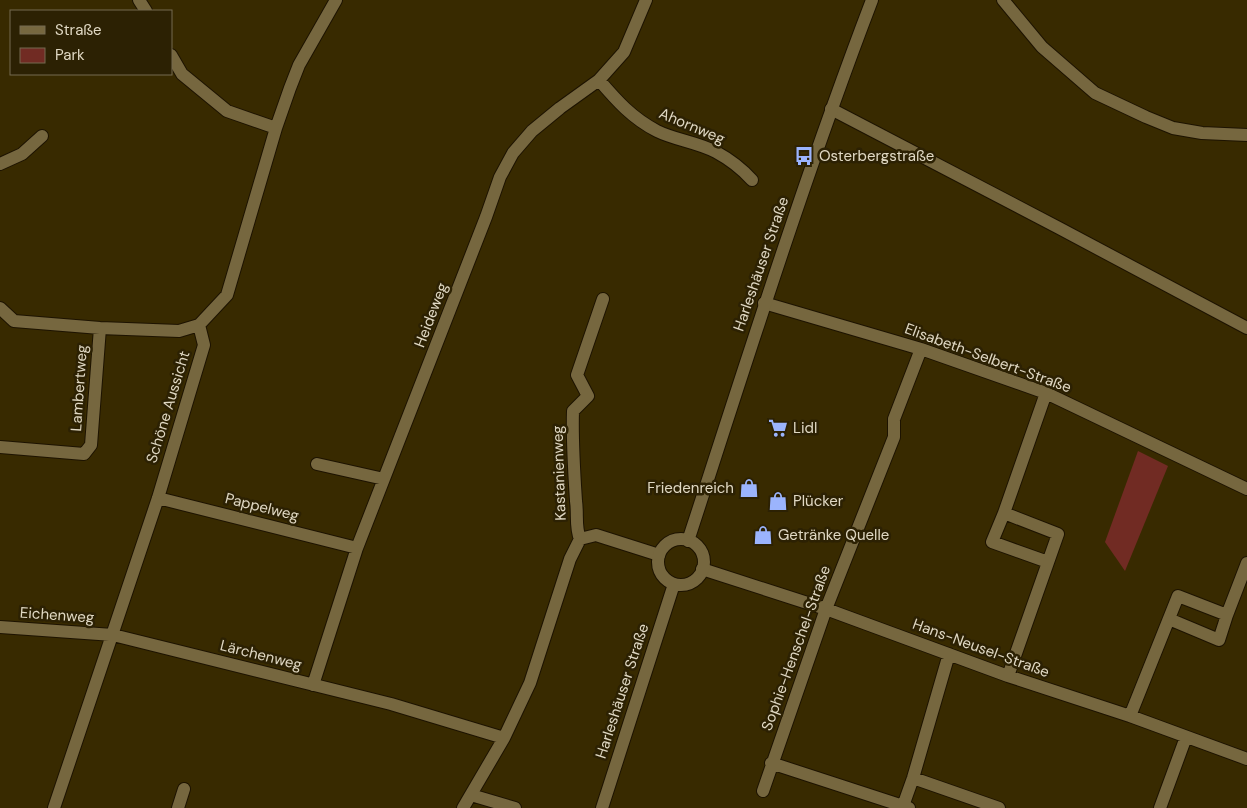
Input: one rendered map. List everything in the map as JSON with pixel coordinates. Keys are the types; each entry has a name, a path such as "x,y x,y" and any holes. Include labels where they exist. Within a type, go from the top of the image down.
{"street":[{"path":"0,320 100,328 180,331 199,325 227,295 276,128 299,65 336,0"},
{"name":"Heideweg","path":"313,685 357,548 484,223 500,177 513,153 532,132 560,108 599,80 624,52 646,0"},
{"name":"Harleshäuser Straße","path":"688,541 764,304 872,0"},
{"path":"1003,0 1042,47 1096,93 1173,128 1202,133 1247,135"},
{"path":"172,57 182,74 227,111 276,128"},
{"name":"Ahornweg","path":"599,80 622,107 639,120 658,131 715,151 742,169 752,180"},
{"path":"832,110 1247,328"},
{"path":"0,164 22,154 42,136"},
{"name":"Kastanienweg","path":"580,539 577,532 577,502 573,472 574,411 588,396 577,374 602,299"},
{"name":"Elisabeth-Selbert-Straße","path":"764,304 921,349 1046,393 1247,490"},
{"path":"0,308 14,321"},
{"name":"Schöne Aussicht","path":"54,808 158,498 204,345 199,325"},
{"name":"Lambertweg","path":"0,447 84,454 91,445 100,328"},
{"name":"Sophie-Henschel-Straße","path":"762,791 826,609 894,437 894,419 921,349"},
{"path":"1046,393 992,542 1048,562"},
{"path":"318,464 384,479"},
{"name":"Pappelweg","path":"158,498 357,548"},
{"path":"1004,513 1058,534 1008,676"},
{"name":"Kastanienweg","path":"462,808 504,738 530,683 570,559 580,539 596,535 659,556"},
{"path":"676,540 688,541 701,552 702,569 691,583 680,585 671,583 664,578 658,567 659,556 670,542 676,540"},
{"path":"1169,619 1219,640 1247,563"},
{"name":"Hans-Neusel-Straße","path":"702,569 826,609 1008,676 1130,716 1247,759"},
{"name":"Harleshäuser Straße","path":"602,808 671,583"},
{"path":"1130,716 1178,596 1227,615"},
{"name":"Eichenweg","path":"0,627 113,636"},
{"name":"Lärchenweg","path":"113,636 313,685 504,738"},
{"path":"772,763 906,807 949,654"},
{"path":"1160,808 1186,737"},
{"path":"914,778 973,804 999,808"},
{"path":"178,808 184,789"},
{"path":"470,794 515,808"}],"green space":[{"path":"1138,451 1168,466 1125,571 1105,542"}],"place":[{"name":"Osterbergstraße","path":"804,156"},
{"name":"Lidl","path":"778,428"},
{"name":"Friedenreich","path":"749,488"},
{"name":"Plücker","path":"778,501"},
{"name":"Getränke Quelle","path":"763,535"}]}
